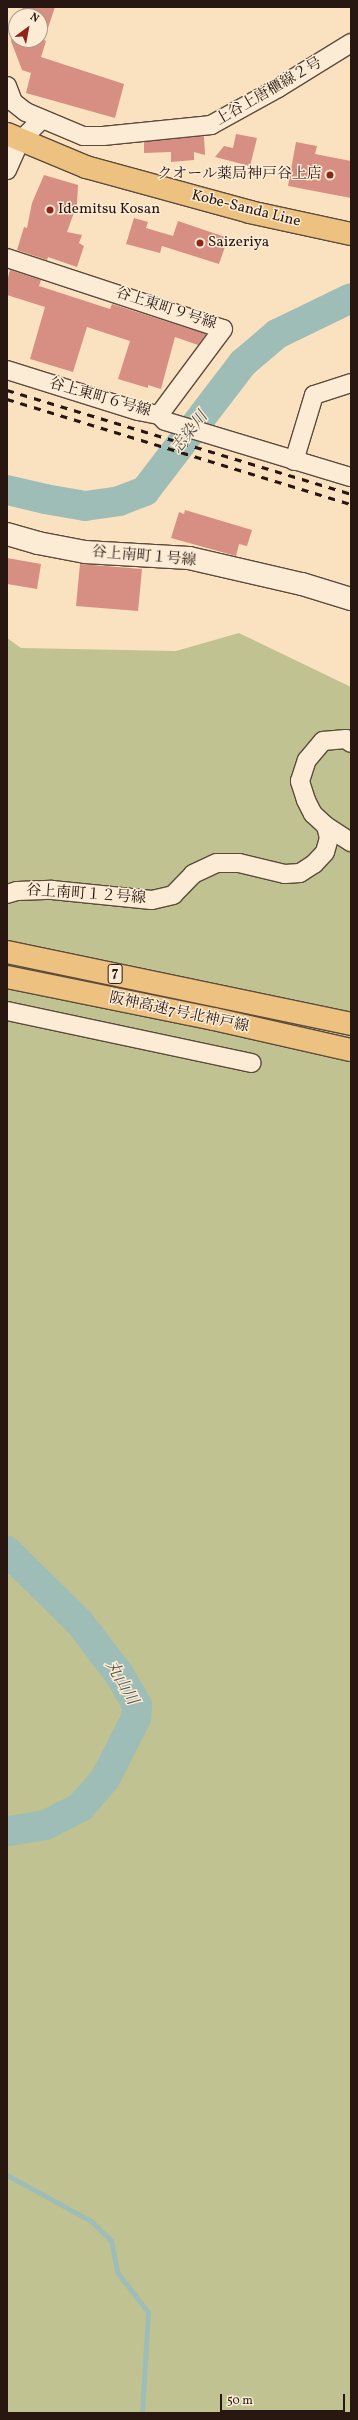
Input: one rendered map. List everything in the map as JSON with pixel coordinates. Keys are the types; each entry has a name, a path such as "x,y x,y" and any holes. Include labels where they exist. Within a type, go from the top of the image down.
{"main road":[{"name":"Kobe-Sanda Line","path":"14,137 94,169 250,212 351,234"},
{"name":"阪神高速7号北神戸線","path":"7,952 351,1024"},
{"name":"阪神高速7号北神戸線","path":"7,977 214,1019 351,1050"}],"street":[{"name":"上谷上唐櫃線２号","path":"7,86 13,102 41,120 83,136 104,136 211,125 278,88 351,43"},
{"path":"7,170 14,137 41,120"},
{"name":"谷上東町９号線","path":"7,258 223,329 159,415"},
{"name":"谷上東町６号線","path":"7,370 138,411 159,415 165,421 351,477"},
{"path":"294,461 314,396 351,382"},
{"name":"谷上南町１号線","path":"7,534 38,543 85,552 189,558 302,584 351,599"},
{"path":"351,743 346,740 323,741 307,760 300,781 306,800 313,814 326,826 351,842"},
{"name":"谷上南町１２号線","path":"7,894 17,891 52,890 152,900 173,895 193,874 216,863 239,863 285,874 300,873 314,864 325,852 329,838 326,826"},
{"path":"7,1011 252,1063"}],"green space":[{"path":"239,633 351,687 351,2413 7,2413 7,638 21,648 176,651"}],"building":[{"path":"55,7 48,28 48,8 23,8"},
{"path":"14,48 44,48 41,57 124,84 115,118 26,93 31,73 22,70"},
{"path":"236,134 257,138 250,166 215,157 224,146 233,148"},
{"path":"204,136 205,155 194,152 194,160 171,162 171,152 144,153 144,142"},
{"path":"296,142 317,146 315,154 351,161 351,198 288,186"},
{"path":"44,175 78,185 77,204 67,232 82,235 79,243 84,246 77,267 48,257 47,260 17,250 24,227 27,228 32,203"},
{"path":"134,218 148,222 146,228 173,236 178,221 228,238 219,264 162,246 160,253 126,244"},
{"path":"10,270 41,280 39,286 110,309 112,304 206,334 198,345 175,337 161,389 148,385 148,388 118,379 130,341 87,327 73,372 30,359 45,307 7,295 7,281"},
{"path":"185,510 252,530 247,546 239,544 236,556 171,538 179,512 184,514"},
{"path":"7,558 41,564 37,589 7,584"},
{"path":"80,564 142,569 138,611 76,606"}],"waterway":[{"name":"志染川","path":"7,490 85,506 119,501 145,491 243,363 277,334 351,298"},
{"name":"丸山川","path":"7,1551 80,1623 119,1674 137,1705 136,1718 105,1779 81,1807 46,1825 7,1831"},
{"path":"7,2175 91,2221 111,2240 117,2272 148,2312 142,2413"}],"railway":[{"path":"7,390 351,494"},
{"path":"7,399 351,504"}],"place":[{"name":"クオール薬局神戸谷上店","path":"330,175"},
{"name":"Idemitsu Kosan","path":"50,210"},
{"name":"Saizeriya","path":"200,243"}]}
